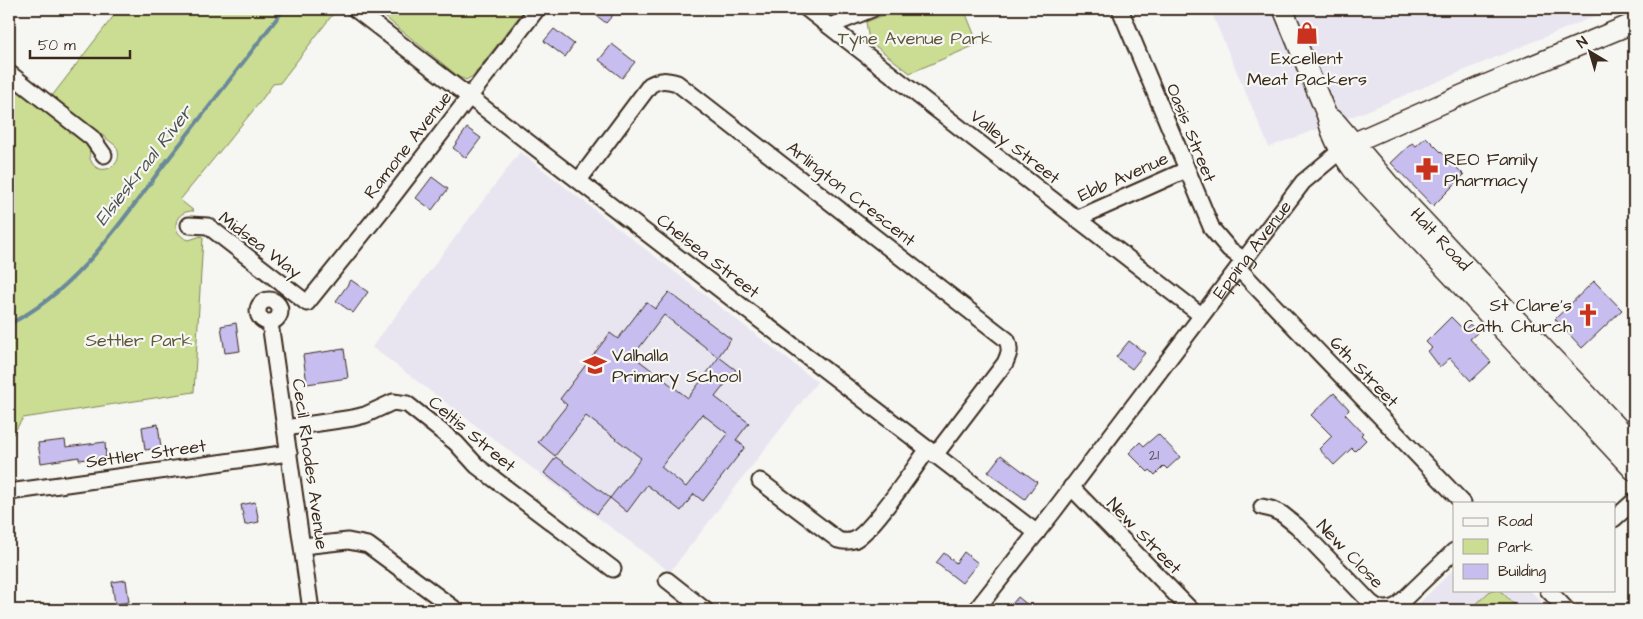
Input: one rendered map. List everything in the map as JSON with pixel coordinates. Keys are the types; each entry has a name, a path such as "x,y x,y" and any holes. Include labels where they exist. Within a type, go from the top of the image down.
{"street":[{"name":"Chelsea Street","path":"356,9 1037,533"},
{"name":"Ramone Avenue","path":"307,303 390,200 537,9"},
{"name":"Valley Street","path":"807,9 1201,315"},
{"path":"830,26 872,9"},
{"name":"Oasis Street","path":"1120,9 1212,229 1241,264"},
{"name":"Halt Road","path":"1282,9 1327,116 1336,122 1358,176 1634,471"},
{"name":"Epping Avenue","path":"976,610 1037,533 1303,182 1347,146 1480,87 1634,23"},
{"path":"9,73 92,138 104,154"},
{"name":"Arlington Crescent","path":"579,180 650,85 658,80 677,83 1007,340 1010,354 1005,363 869,528 852,541 838,540 760,481"},
{"name":"Halt Road","path":"1347,146 1388,182 1634,444"},
{"name":"Ebb Avenue","path":"1076,219 1186,170"},
{"name":"Midsea Way","path":"189,225 208,226 307,303"},
{"name":"6th Street","path":"1241,264 1462,502"},
{"name":"Cecil Rhodes Avenue","path":"270,323 311,610"},
{"name":"Celtis Street","path":"285,428 353,418 393,402 407,404 456,442 478,466 612,569"},
{"name":"Settler Street","path":"9,492 289,453"},
{"name":"New Street","path":"1071,487 1191,610"},
{"path":"1616,517 1634,500"},
{"name":"New Close","path":"1262,507 1282,514 1371,603 1382,609 1387,610 1397,606 1453,552"},
{"path":"303,546 348,541 368,545 456,610"},
{"path":"667,580 705,610"},
{"path":"1550,592 1567,610"}],"shaded area":[{"path":"1210,9 1612,9 1364,112 1269,147"},
{"name":"Valhalla Primary School","path":"520,152 817,382 670,572 372,347"},
{"path":"1453,570 1453,592 1532,592 1549,610 1412,610"}],"green space":[{"name":"Settler Park","path":"119,9 330,9 333,14 280,83 273,84 180,200 194,211 182,214 178,218 176,228 178,233 189,240 201,236 203,238 194,392 23,418 13,434 9,434 9,83 89,145 90,159 95,166 99,169 110,168 118,160 116,146 52,96"},
{"path":"375,9 525,9 473,76 466,80 459,77"},
{"name":"Tyne Avenue Park","path":"899,9 964,9 978,44 910,73 869,41 866,22"},
{"path":"1489,592 1502,592 1519,610 1470,610"}],"building":[{"path":"588,9 618,9 606,23"},
{"path":"554,29 574,44 565,57 544,41"},
{"path":"612,44 635,62 622,78 599,60"},
{"path":"467,128 481,138 466,158 453,148"},
{"name":"REO Family Pharmacy","path":"1426,137 1464,175 1433,206 1391,163 1412,143 1416,146"},
{"path":"432,177 448,189 432,210 416,198"},
{"path":"351,280 368,292 353,313 336,301"},
{"name":"St Clare's Cath. Church","path":"1594,281 1622,310 1582,348 1555,319"},
{"path":"669,292 731,339 718,357 664,315 633,356 688,398 719,357 736,370 715,397 749,423 736,440 745,447 703,501 694,494 681,511 647,485 627,512 610,498 641,458 586,416 555,456 538,442 567,405 560,399 610,333 618,339 646,302 655,309","holes":["702,414 728,434 686,487 661,467"]},
{"path":"1451,317 1464,330 1470,324 1477,333 1470,339 1491,362 1471,381 1450,358 1440,367 1428,351 1432,348 1426,342"},
{"path":"236,323 240,351 225,353 221,326"},
{"path":"1129,341 1145,353 1132,369 1116,357"},
{"path":"344,349 348,378 307,384 303,355"},
{"path":"1334,393 1348,408 1349,410 1345,414 1363,433 1361,435 1366,440 1355,451 1352,448 1334,465 1319,449 1332,436 1311,415"},
{"path":"158,424 161,448 145,450 142,427"},
{"path":"1158,434 1180,457 1167,469 1164,466 1155,475 1150,470 1148,472 1129,453 1140,442 1144,446"},
{"path":"65,440 66,447 105,442 106,457 79,460 79,457 41,463 38,443"},
{"path":"1001,455 1037,482 1025,499 988,472"},
{"path":"556,457 610,498 597,514 544,473"},
{"path":"255,502 259,522 245,525 241,505"},
{"path":"964,552 978,563 962,583 936,563 944,553 956,563"},
{"path":"126,580 129,602 115,604 112,582"},
{"path":"1018,597 1034,610 1007,610"}],"waterway":[{"name":"Elsieskraal River","path":"9,324 55,294 96,253 284,9"}],"place":[{"name":"Excellent Meat Packers","path":"1307,33"},
{"name":"REO Family Pharmacy","path":"1427,169"},
{"name":"St Clare's Cath. Church","path":"1588,315"},
{"name":"Valhalla Primary School","path":"595,365"}]}
